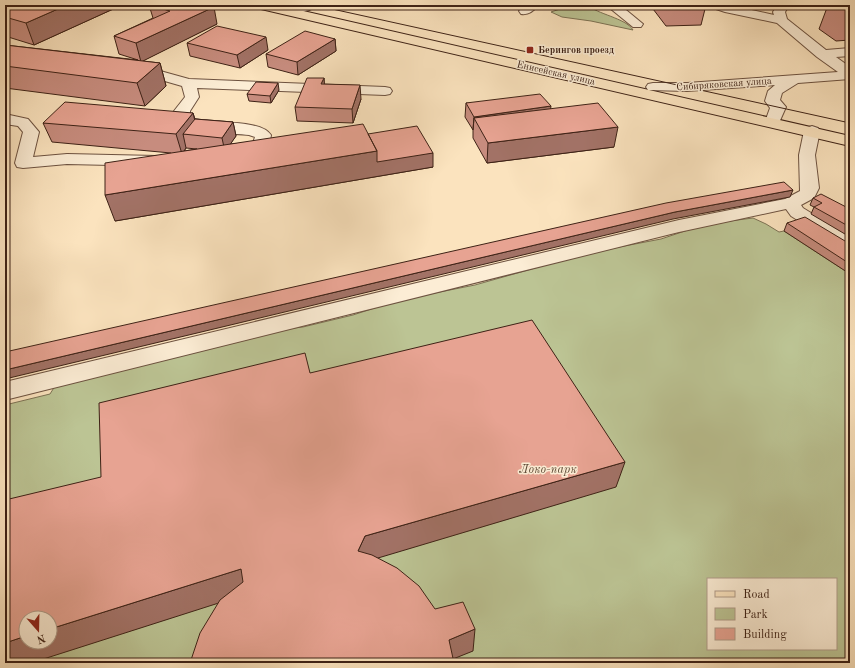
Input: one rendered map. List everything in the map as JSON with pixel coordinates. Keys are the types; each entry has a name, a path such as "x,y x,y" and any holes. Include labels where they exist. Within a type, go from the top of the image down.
{"main road":[{"name":"Енисейская улица","path":"261,5 774,118 850,130"},
{"name":"Енисейская улица","path":"288,5 307,7 653,86 774,118 812,131 850,141"}],"street":[{"path":"612,5 637,24"},
{"path":"717,5 781,20 779,12 782,5"},
{"name":"Сибиряковская улица","path":"781,20 850,75"},
{"path":"822,54 850,52"},
{"path":"119,64 188,83 385,91"},
{"name":"Сибиряковская улица","path":"653,86 687,87 850,75"},
{"name":"Сибиряковская улица","path":"774,118 778,107 772,101 774,91 796,79"},
{"path":"188,83 192,97 182,111 183,121 197,126 252,130 264,135 259,152 229,161"},
{"path":"5,119 23,122 31,132 23,163"},
{"path":"5,391 679,226 790,203 808,194 810,188 807,155 812,131"},
{"path":"5,166 66,159 172,162"},
{"path":"810,188 813,193 825,202"},
{"path":"790,203 797,212 850,245"}],"green space":[{"path":"562,5 588,5 597,11 624,22 633,30 591,21 562,17 551,12 563,8"},
{"name":"Локо-парк","path":"753,218 779,232 784,231 850,274 850,663 5,663 5,405 50,394 55,386 265,331 303,327 353,315 399,300 475,285 588,253 661,239 688,230 722,222"}],"building":[{"path":"5,5 67,5 26,23 5,17"},
{"path":"150,5 206,5 214,7 136,43 114,36 170,11"},
{"path":"843,5 850,5 850,9 849,9"},
{"path":"217,26 266,37 237,55 187,43"},
{"path":"305,31 335,39 297,62 266,54"},
{"path":"5,45 160,63 137,83 5,66"},
{"path":"307,78 324,78 321,84 360,85 352,109 295,107"},
{"path":"256,82 278,83 270,96 247,94"},
{"path":"540,94 551,106 474,117 466,103"},
{"path":"65,102 193,113 176,134 43,123"},
{"path":"598,103 618,127 488,143 474,118"},
{"path":"195,119 233,122 222,138 183,134"},
{"path":"363,124 377,151 105,195 105,163"},
{"path":"417,126 433,153 377,162 377,151 368,134"},
{"path":"784,182 793,190 675,212 5,370 5,352 666,203"},
{"path":"821,194 850,209 850,227 814,207 822,203 813,198"},
{"path":"805,217 850,244 850,264 787,223"},
{"path":"532,320 625,462 365,536 358,551 372,555 397,568 419,586 435,609 463,602 475,629 449,640 454,663 190,663 200,633 220,600 243,582 241,569 58,626 58,610 18,610 18,639 5,643 5,500 101,477 99,403 305,353 310,373"}],"tram line":[{"path":"314,5 850,123"}],"place":[{"name":"Берингов проезд","path":"530,50"}]}
